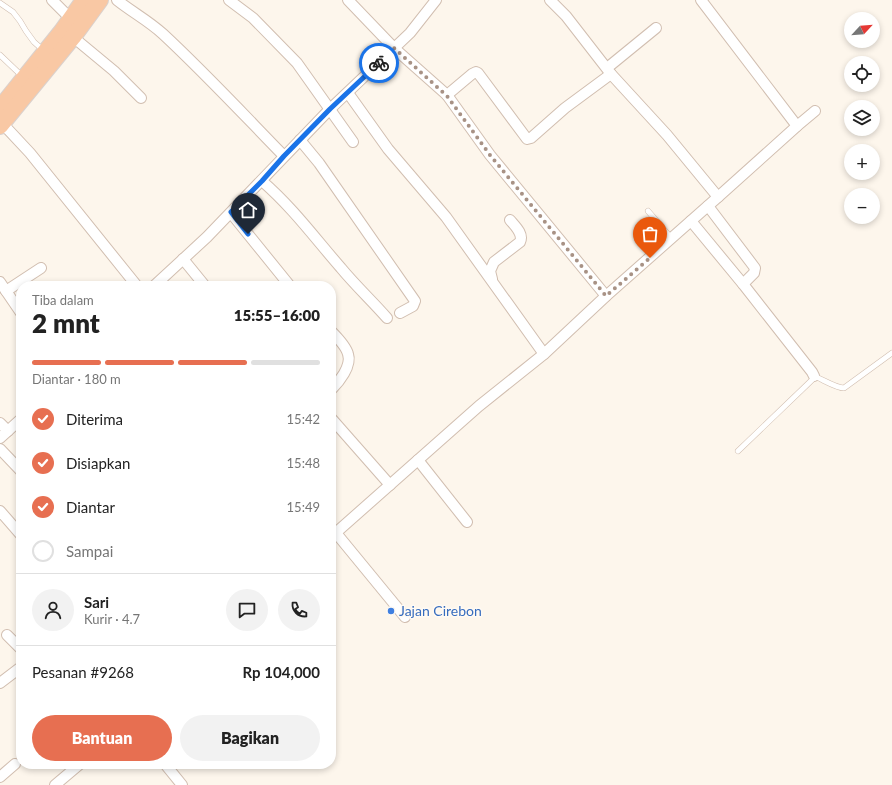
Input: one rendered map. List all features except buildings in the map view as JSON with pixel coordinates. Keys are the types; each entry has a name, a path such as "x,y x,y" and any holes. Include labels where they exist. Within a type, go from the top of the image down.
{"highway":[{"path":"29,82 45,52 84,0"},
{"path":"1,119 29,82 72,37 100,0"}],"street":[{"path":"52,0 71,19"},
{"path":"117,0 131,12 147,21 163,34 284,156"},
{"path":"229,0 253,18 297,63 353,142"},
{"path":"348,0 394,48 447,96 490,155 606,296"},
{"path":"159,281 262,181 330,109 348,94 410,33 436,0"},
{"path":"550,0 566,16 609,71 667,135 718,197"},
{"path":"701,0 797,126"},
{"path":"447,96 476,72 501,103 526,138 529,139 609,71 656,28"},
{"path":"72,37 114,72 141,98"},
{"path":"348,94 388,149 446,217 544,354"},
{"path":"336,532 479,406 544,354 606,296 815,111"},
{"path":"1,119 134,281"},
{"path":"300,140 319,162 415,301 413,306 400,313"},
{"path":"262,181 310,230 341,269 387,318"},
{"path":"708,206 755,268 754,273 743,284"},
{"path":"231,212 286,281"},
{"path":"494,283 490,274 494,262 522,239 521,235 510,220"},
{"path":"691,221 743,284 814,376"},
{"path":"182,259 201,281"},
{"path":"16,306 3,287 41,268"},
{"path":"336,337 348,352 349,357 345,373 336,384"},
{"path":"0,423 8,431"},
{"path":"0,438 16,424"},
{"path":"336,424 390,486"},
{"path":"0,449 16,466"},
{"path":"418,460 467,522"},
{"path":"0,511 16,529"},
{"path":"336,538 405,617"},
{"path":"7,635 16,644"},
{"path":"0,683 16,671"},
{"path":"0,777 15,764"},
{"path":"55,785 74,769"},
{"path":"169,769 182,785"}],"lane":[{"path":"0,3 13,12 34,42 45,52"},
{"path":"0,55 29,82"},
{"path":"648,211 672,239"},
{"path":"738,451 814,376 826,380 838,387 844,388 892,353"}],"way so far":[{"path":"379,63 394,48 447,96 490,155 606,296 650,258"}],"place":[{"name":"Jajan Cirebon","path":"391,611"}],"route":[{"path":"248,234 231,212 330,109 348,94 379,63"}]}
